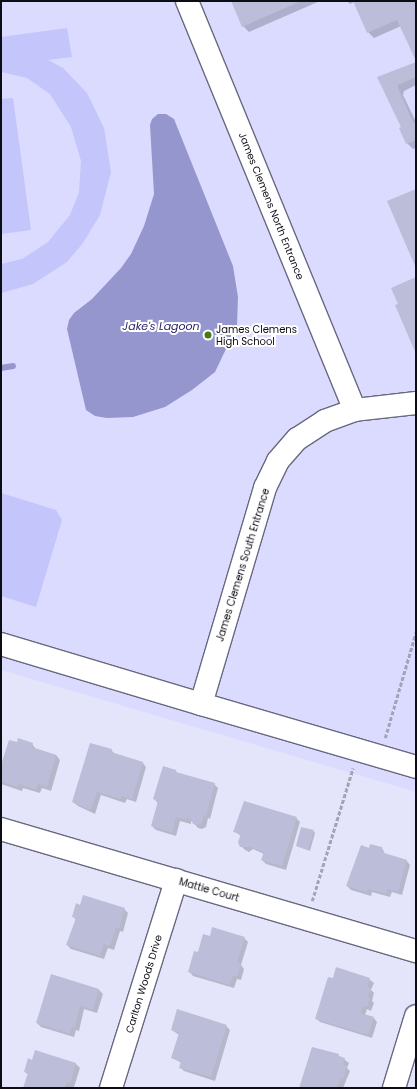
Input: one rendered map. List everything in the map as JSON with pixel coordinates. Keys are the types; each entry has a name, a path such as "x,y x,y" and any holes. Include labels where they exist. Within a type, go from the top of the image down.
{"street":[{"name":"James Clemens North Entrance","path":"187,1 355,410"},
{"name":"James Clemens South Entrance","path":"201,704 265,488 278,461 297,439 325,421 355,410 416,403"},
{"path":"1,644 416,767"},
{"name":"Mattie Court","path":"1,829 416,951"},
{"name":"Carlton Woods Drive","path":"111,1088 176,880"},
{"path":"394,1088 416,1016"}],"path":[{"path":"384,740 416,632"},
{"path":"312,901 352,769 356,767"}],"shaded area":[{"name":"James Clemens High School","path":"1,1 416,1 416,792 1,670"},
{"path":"67,28 72,57 48,60 63,68 87,93 104,128 111,172 100,215 83,243 67,262 33,284 1,293 1,264 22,259 48,242 70,215 79,192 81,161 71,127 50,94 27,78 1,72 1,37"},
{"path":"13,98 31,230 1,234 1,99"},
{"path":"1,493 56,510 62,520 36,607 1,596"}],"water":[{"name":"Jake's Lagoon","path":"158,114 166,114 174,119 233,266 238,297 237,326 215,372 192,390 165,407 133,417 107,418 95,416 86,410 67,329 69,320 74,313 92,299 121,268 131,254 144,226 154,194 150,125 152,119"}],"building":[{"path":"231,1 301,1 242,27"},
{"path":"353,1 416,1 416,61 397,20 367,33"},
{"path":"416,62 416,77 398,85 413,122 416,123 416,140 406,144 399,128 401,127 377,77"},
{"path":"416,189 416,268 387,201"},
{"path":"416,277 416,354 395,305 398,304 391,288"},
{"path":"18,738 33,743 32,747 56,755 47,787 38,784 36,790 19,784 18,787 1,782 1,765 9,740 17,742"},
{"path":"90,743 112,749 111,752 143,762 132,799 122,796 121,799 97,792 91,810 72,802"},
{"path":"163,766 176,770 176,772 215,783 206,816 204,815 202,823 198,825 193,824 191,819 187,818 187,820 176,817 172,833 151,826 158,801 153,799"},
{"path":"244,801 297,817 282,866 261,860 264,852 252,848 253,847 240,847 238,842 241,834 233,832"},
{"path":"301,827 314,830 308,850 296,846"},
{"path":"370,844 382,847 381,852 407,860 398,892 388,889 386,894 368,889 367,892 346,886 361,845 369,848"},
{"path":"83,895 125,908 119,929 116,928 110,946 104,944 100,956 66,945 76,918 72,917 76,903 80,905"},
{"path":"212,927 245,937 237,962 241,964 237,977 233,975 230,985 188,972 194,951 198,952 203,934 210,936"},
{"path":"336,967 370,978 367,987 371,988 368,997 370,998 367,1007 363,1006 361,1013 374,1017 368,1035 315,1019 328,977 333,978"},
{"path":"51,974 99,989 93,1010 80,1005 75,1028 72,1027 70,1034 36,1023"},
{"path":"177,1009 227,1025 211,1077 179,1068 181,1061 171,1058 179,1033 171,1030"},
{"path":"312,1047 339,1054 338,1056 345,1058 343,1065 347,1066 343,1079 341,1078 337,1088 299,1088"},
{"path":"35,1050 76,1063 70,1084 67,1082 65,1088 23,1088 28,1073 24,1072 28,1058 32,1060"}],"waterway":[{"path":"1,368 13,366"}],"place":[{"name":"James Clemens High School","path":"208,335"}]}
